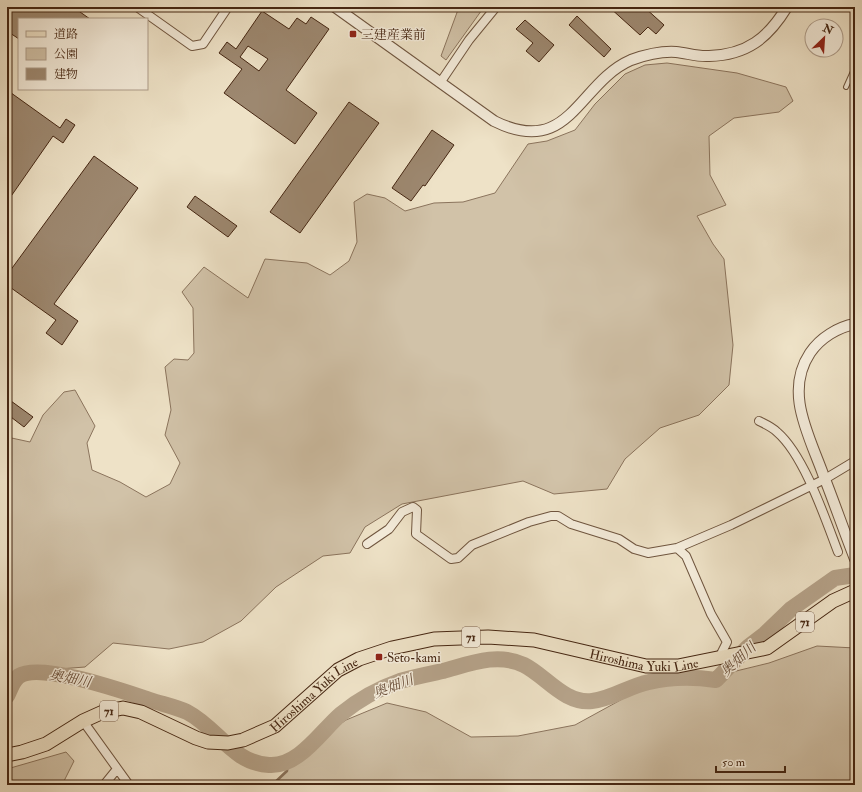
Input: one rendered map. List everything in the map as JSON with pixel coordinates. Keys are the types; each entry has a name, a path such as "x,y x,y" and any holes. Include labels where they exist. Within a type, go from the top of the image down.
{"main road":[{"name":"Hiroshima Yuki Line","path":"7,755 46,744 83,721 103,712 123,708 142,712 196,738 228,743 243,740 275,726 338,670 359,659 392,648 434,639 488,637 534,640 646,666 678,666 722,658 767,648 833,601 855,591"}],"street":[{"path":"137,7 192,46 203,44 228,7"},
{"path":"335,7 494,121 508,128 530,131 549,128 564,121 610,74 630,61 651,54 674,52 708,56 730,54 753,45 769,33 787,7"},
{"path":"440,82 469,40 496,7"},
{"path":"855,324 845,326 815,346 801,370 799,395 801,415 855,559"},
{"path":"759,421 777,431 789,444 811,485 838,552"},
{"path":"367,544 389,529 402,512 413,507 417,510 416,534 451,559 458,558 472,544 529,522 551,516 558,516 571,524 619,539 634,549 648,553 677,548 731,525 825,479 855,462"},
{"path":"677,548 686,556 711,614 727,642 722,658"},
{"path":"83,721 129,785"},
{"path":"104,785 117,769"}],"lane":[{"path":"846,87 855,67"}],"green space":[{"path":"459,7 484,7 446,60 441,56"},
{"path":"667,63 737,73 786,87 793,101 779,112 734,118 709,136 710,175 726,205 697,216 713,244 724,259 733,345 729,385 699,415 660,428 625,459 607,489 554,494 523,481 402,504 365,527 350,553 323,556 276,587 241,621 203,642 169,649 113,643 85,667 7,673 7,437 30,442 43,415 64,392 75,390 95,426 87,443 92,470 120,482 146,497 170,484 180,463 165,435 171,410 165,367 174,359 188,360 194,353 193,308 182,292 204,267 248,298 265,259 307,263 330,275 349,261 357,242 354,202 367,194 385,198 405,211 434,203 463,202 495,193 528,144 547,141 575,130 595,104 625,74 645,65"},
{"path":"817,646 855,648 855,785 272,785 313,743 346,720 387,703 426,712 471,737 518,736 575,725 648,685 687,683 769,663"},
{"path":"66,752 74,761 62,785 7,785 7,769"}],"building":[{"path":"7,7 73,7 89,18 18,18 18,38 7,31"},
{"path":"609,7 644,7 664,25 656,34 648,27 640,35"},
{"path":"262,11 289,29 297,18 306,24 311,17 329,29 286,90 317,113 295,144 224,93 242,69 219,53 227,42 236,49","holes":["248,46 268,59 259,71 240,57"]},
{"path":"577,16 611,49 604,57 569,25"},
{"path":"525,20 554,45 539,62 526,51 533,43 516,29"},
{"path":"7,90 60,128 66,119 75,125 63,143 53,136 7,202"},
{"path":"349,102 379,123 300,233 270,212"},
{"path":"432,130 454,145 425,186 423,185 411,201 392,188"},
{"path":"94,156 138,188 54,304 78,321 62,345 46,333 56,320 7,285 7,275"},
{"path":"195,196 237,226 228,237 187,207"},
{"path":"11,401 33,417 24,427 7,414 7,406"}],"waterway":[{"name":"奥畑川","path":"7,696 13,683 19,676 30,673 64,675 103,685 187,712 208,727 235,752 245,758 256,763 269,765 280,764 300,754 309,747 341,714 362,699 377,691 400,681 483,660 504,659 524,665 564,694 582,701 599,700 634,686 657,680 682,678 716,680 748,647 765,634 791,609 835,578 855,575"},
{"path":"272,785 287,771 288,761"}],"place":[{"name":"三建産業前","path":"353,34"},
{"name":"Seto-kami","path":"379,657"}]}
